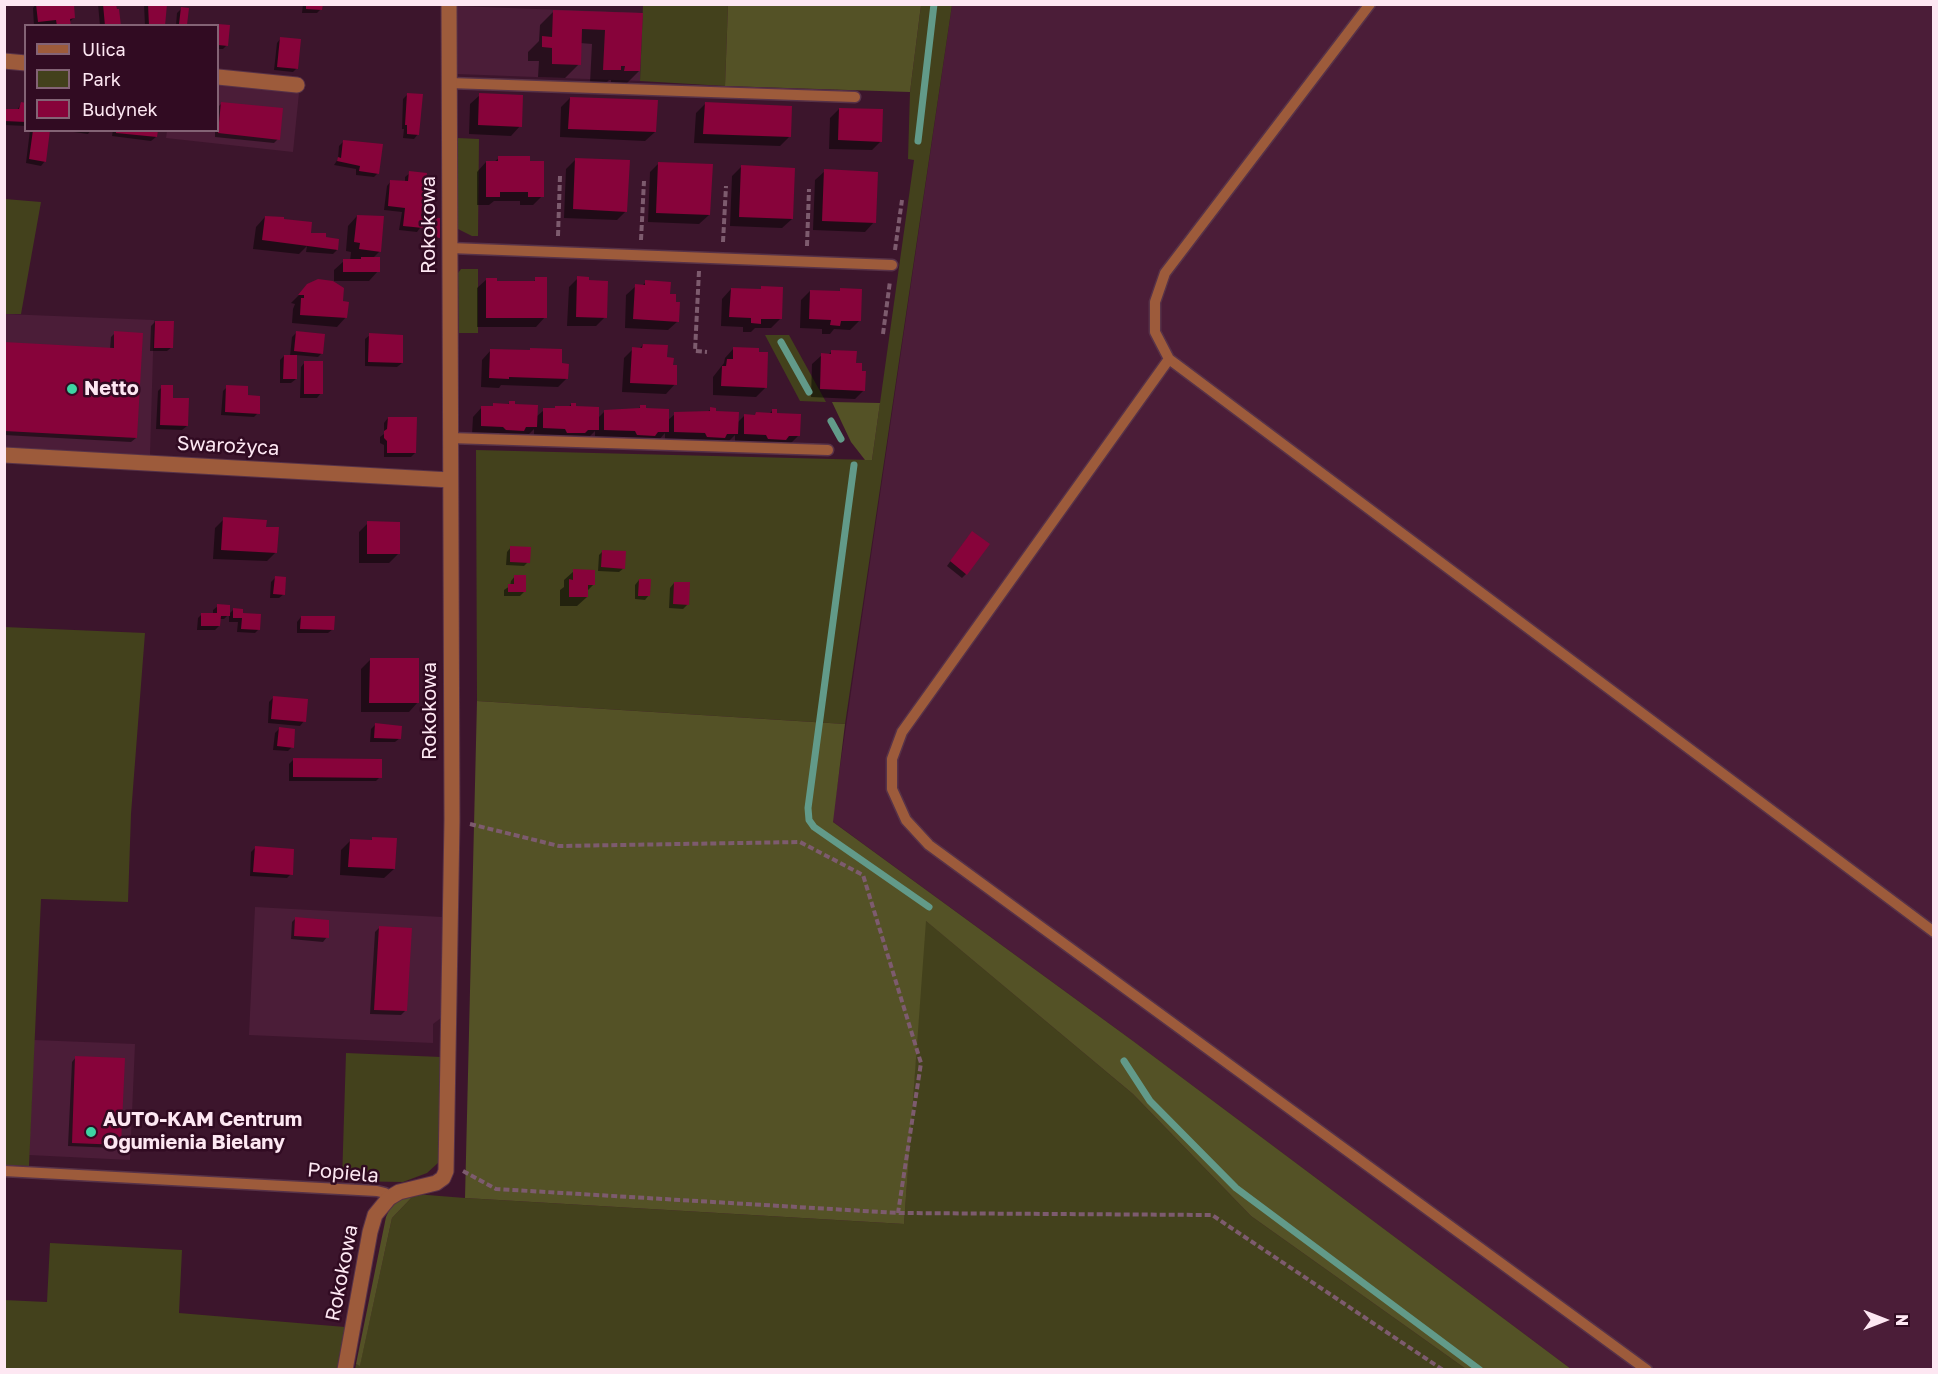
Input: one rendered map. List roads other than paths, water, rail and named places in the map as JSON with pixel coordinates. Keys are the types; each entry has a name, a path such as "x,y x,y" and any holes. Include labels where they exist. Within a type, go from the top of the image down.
{"street":[{"name":"Rokokowa","path":"345,1370 375,1215 389,1198 399,1192 436,1183 443,1178 447,1161 452,820 449,4"},
{"path":"4,61 24,63"},
{"path":"219,77 297,85"},
{"name":"Swarożyca","path":"4,455 450,480"}],"lane":[{"path":"1370,4 1165,273 1155,302 1155,332 1169,359 1934,932"},
{"path":"450,83 855,97"},
{"path":"450,248 892,265"},
{"path":"1169,359 902,732 892,759 892,789 906,820 938,852 1647,1370"},
{"path":"450,438 828,450"},
{"name":"Popiela","path":"4,1172 377,1191 385,1193 389,1198"}],"waterway":[{"path":"918,141 934,4"},
{"path":"781,342 809,392"},
{"path":"831,421 841,439"},
{"path":"854,465 808,808 809,820 814,827 929,907"},
{"path":"1124,1061 1150,1101 1236,1188 1480,1370"}],"place":[{"name":"Netto","path":"72,389"},
{"name":"AUTO-KAM Centrum Ogumienia Bielany","path":"91,1132"}]}
